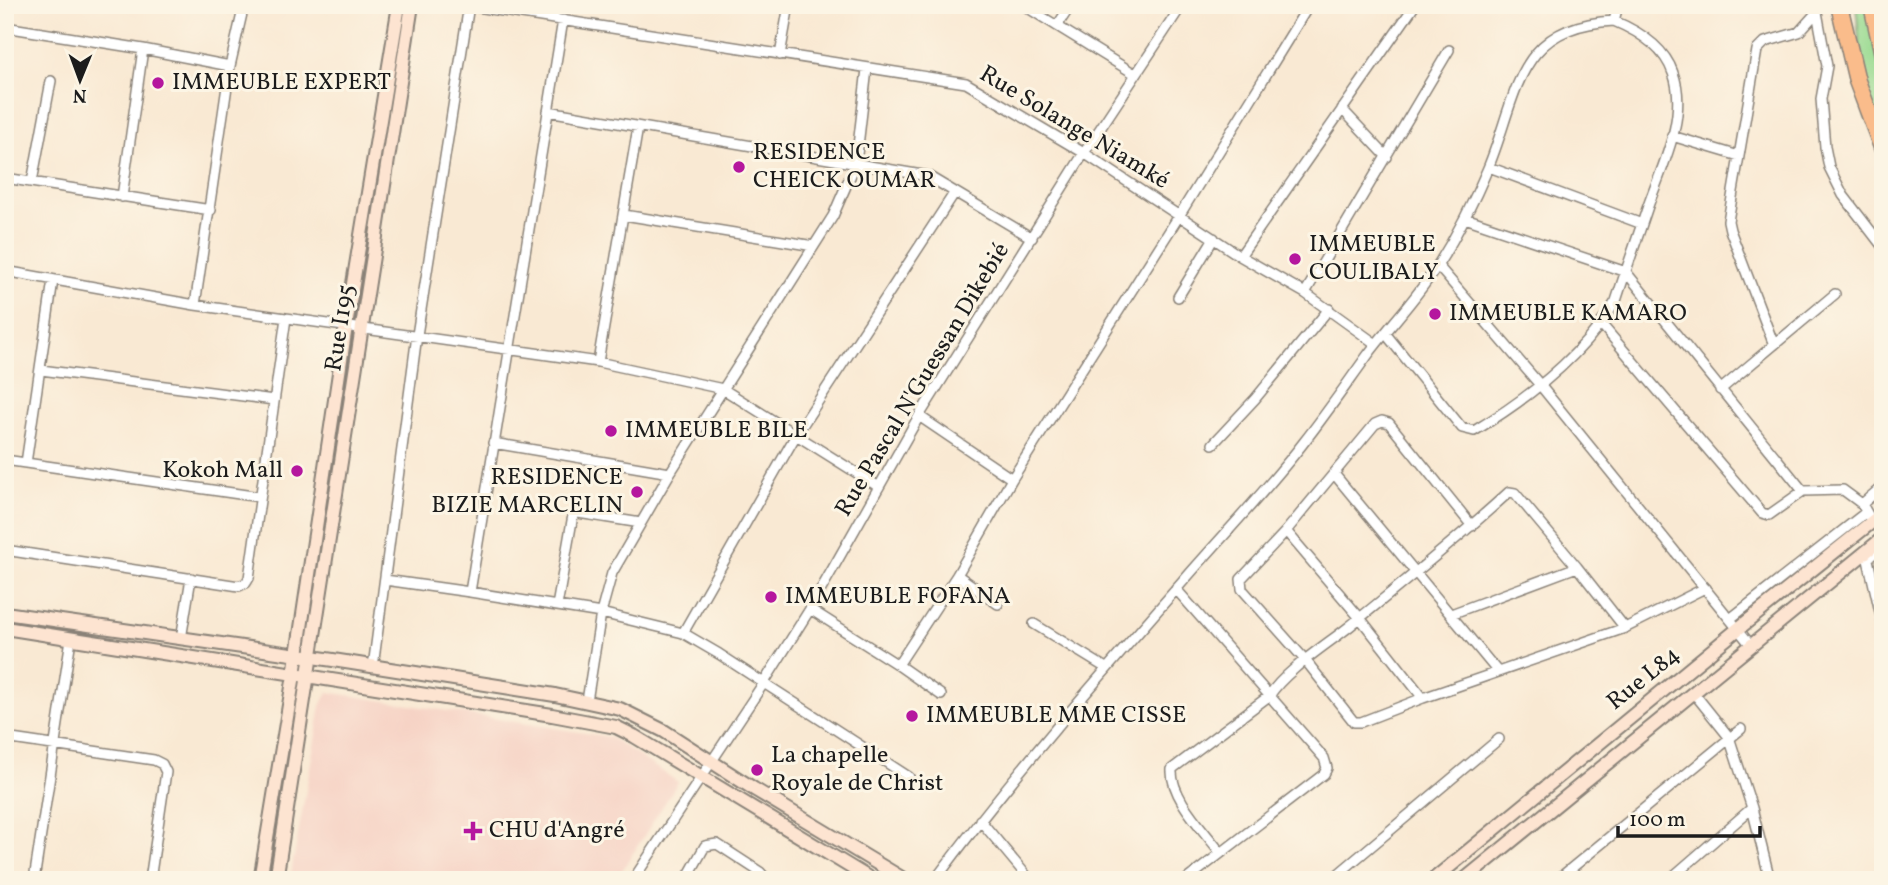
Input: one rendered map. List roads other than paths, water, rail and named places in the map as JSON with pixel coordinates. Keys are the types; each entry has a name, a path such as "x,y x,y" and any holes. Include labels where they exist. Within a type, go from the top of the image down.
{"highway":[{"path":"1839,5 1857,81 1883,150"},
{"path":"1872,5 1883,55"}],"main road":[{"name":"Rue I195","path":"303,656 346,326 399,5"},
{"name":"Rue I195","path":"303,656 362,328 412,5"},
{"name":"Rue L84","path":"1433,880 1866,513 1883,513"},
{"name":"Rue L84","path":"1464,880 1750,644 1866,555 1883,538"},
{"path":"5,613 555,695 620,709 645,720 905,880"},
{"path":"5,628 616,727 872,880"},
{"path":"260,880 303,656"},
{"path":"276,880 300,675"},
{"path":"552,715 555,695"}],"street":[{"path":"5,21 11,5"},
{"path":"195,306 230,66 244,5"},
{"path":"373,667 417,335 468,5"},
{"name":"Rue Solange Niamké","path":"468,5 966,83 1084,153 1240,256 1305,293 1376,344"},
{"path":"780,55 789,5"},
{"path":"1023,5 1135,74"},
{"path":"1057,26 1071,5"},
{"name":"Rue Pascal N'Guessan Dikebié","path":"633,880 763,684 810,609 919,416 1084,153 1182,5"},
{"path":"898,665 957,575 1012,480 1180,216 1309,5"},
{"path":"1240,256 1415,5"},
{"path":"1614,21 1618,5"},
{"path":"1774,345 1728,221 1757,50 1765,42 1800,32 1817,9"},
{"path":"1817,9 1828,66 1821,99 1829,167 1843,195 1883,247"},
{"path":"470,592 563,20"},
{"path":"935,880 980,820 1106,668 1303,444 1376,344 1437,266 1465,218 1489,167 1520,77 1535,54 1550,38 1569,28 1590,22 1614,21 1647,38 1662,53 1673,72 1678,104 1672,136 1626,272 1616,301 1602,325 1540,386 1474,431 1462,428 1385,333"},
{"path":"5,27 230,66"},
{"path":"122,197 144,50"},
{"path":"1305,293 1448,50"},
{"path":"587,701 600,613 612,573 670,472 833,215 856,163 867,69"},
{"path":"32,182 51,81"},
{"path":"1342,109 1387,157"},
{"path":"548,111 928,176 1032,238"},
{"path":"598,362 638,127"},
{"path":"1672,136 1739,156"},
{"path":"1489,167 1642,224"},
{"path":"5,178 211,209"},
{"path":"683,634 796,435 955,192"},
{"path":"624,215 814,246"},
{"path":"1465,218 1626,272 1803,491"},
{"path":"1178,297 1214,238"},
{"path":"1437,266 1540,386 1750,644"},
{"path":"5,271 195,306 598,362 723,389 879,487"},
{"path":"26,463 53,280"},
{"path":"1720,390 1835,294"},
{"path":"1213,444 1255,399 1329,309"},
{"path":"5,550 239,586 246,583 249,578 286,318"},
{"path":"1602,325 1762,513 1769,515 1803,491 1843,490 1866,513 1883,486"},
{"path":"41,370 274,400"},
{"path":"919,416 1012,480"},
{"path":"1472,526 1389,423 1382,421 1375,424 1335,475 1241,579 1240,584 1354,722 1361,722 1625,628 1705,588"},
{"path":"493,443 670,472"},
{"path":"5,460 260,497"},
{"path":"1335,475 1498,672"},
{"path":"1220,852 1177,793 1171,780 1172,769 1269,696 1306,661 1417,572 1509,492 1515,493 1625,628"},
{"path":"557,606 573,515 578,513 641,523"},
{"path":"1286,531 1423,698"},
{"path":"1883,546 1866,555 1883,625"},
{"path":"1451,614 1577,567"},
{"path":"957,575 998,604"},
{"path":"181,639 191,578"},
{"path":"385,580 600,613 683,634 909,777"},
{"path":"1176,589 1324,758 1327,768 1324,774 1186,880"},
{"path":"810,609 941,695"},
{"path":"1034,624 1106,668"},
{"path":"34,880 71,639"},
{"path":"1693,692 1729,737 1752,808 1770,880"},
{"path":"1557,880 1741,729"},
{"path":"5,738 154,760 162,764 166,772 150,880"},
{"path":"1331,880 1499,739"},
{"path":"1669,880 1752,808"},
{"path":"980,820 1030,880"},
{"path":"686,880 705,846 710,844 718,844 760,872 767,880"}],"place":[{"name":"IMMEUBLE EXPERT","path":"158,83"},
{"name":"RESIDENCE CHEICK OUMAR","path":"739,167"},
{"name":"IMMEUBLE COULIBALY","path":"1295,259"},
{"name":"IMMEUBLE KAMARO","path":"1435,314"},
{"name":"IMMEUBLE BILE","path":"611,431"},
{"name":"Kokoh Mall","path":"297,471"},
{"name":"RESIDENCE BIZIE MARCELIN","path":"637,492"},
{"name":"IMMEUBLE FOFANA","path":"771,597"},
{"name":"IMMEUBLE MME CISSE","path":"912,716"},
{"name":"La chapelle Royale de Christ","path":"757,770"},
{"name":"CHU d'Angré","path":"473,831"}]}
